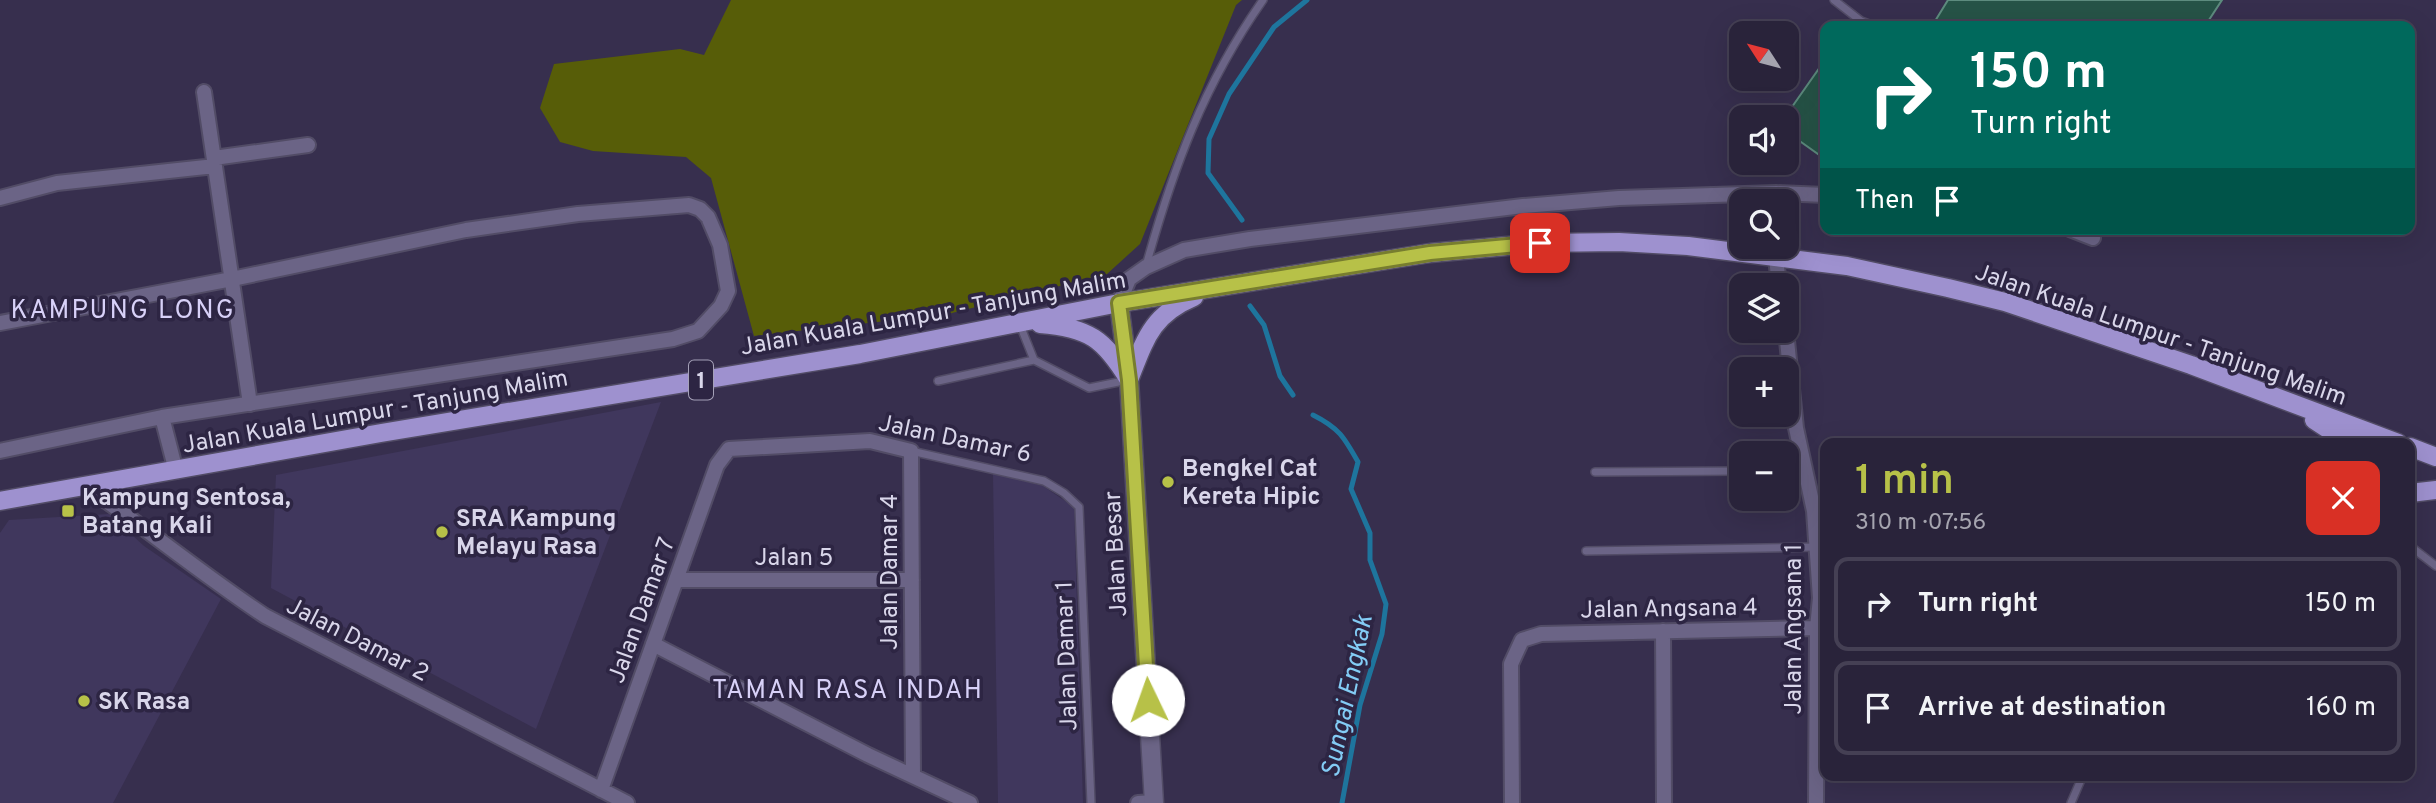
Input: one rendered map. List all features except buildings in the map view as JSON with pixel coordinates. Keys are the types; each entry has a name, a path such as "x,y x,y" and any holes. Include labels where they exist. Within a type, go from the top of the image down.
{"main road":[{"name":"Jalan Kuala Lumpur - Tanjung Malim","path":"0,501 381,433 860,354 1119,303 1430,253 1540,243 1688,246 1729,252"},
{"name":"Jalan Kuala Lumpur - Tanjung Malim","path":"1785,259 1847,266 2005,302 2191,365 2381,438"},
{"path":"1129,380 1146,337 1166,311 1178,303 1216,288"},
{"name":"Jalan Besar","path":"1119,303 1129,380 1154,803"},
{"path":"1019,322 1057,325 1101,340 1129,380"},
{"path":"2285,401 2341,438"},
{"name":"Jalan Kuala Lumpur - Tanjung Malim","path":"2415,450 2436,457"},
{"path":"2415,492 2436,490"}],"street":[{"path":"204,92 250,404"},
{"path":"0,198 57,183 214,162 308,145"},
{"path":"1119,303 1129,279 1146,267 1184,250 1250,239 1523,206 1619,198 1776,193 1820,195"},
{"path":"0,323 232,279 466,230 578,214 689,205 700,209 708,217 720,245 728,291 721,306 698,331 673,339 162,417 0,451"},
{"path":"2085,235 2093,238"},
{"name":"Jalan Angsana 1","path":"1787,343 1796,428 1814,511 1817,547 1820,598 1816,803"},
{"path":"162,417 176,471"},
{"name":"Jalan Damar 6","path":"729,449 870,441 911,451"},
{"name":"Jalan Damar 7","path":"601,790 717,465 729,449"},
{"name":"Jalan Damar 4","path":"911,451 913,776"},
{"name":"Jalan Damar 2","path":"85,486 215,583 265,616 621,802"},
{"name":"Jalan 5","path":"676,580 912,580"},
{"name":"Jalan Angsana 4","path":"1512,803 1511,664 1522,640 1541,634 1818,628"},
{"path":"1663,631 1664,803"},
{"path":"653,644 913,776 950,799 970,803"},
{"path":"1138,803 1154,803"}],"lane":[{"path":"1146,267 1180,155 1208,91 1236,37 1263,0"},
{"path":"1834,0 1861,21"},
{"path":"1019,322 1034,360"},
{"path":"939,381 1034,360 1089,388 1129,380"},
{"name":"Jalan Damar 6","path":"911,451 1044,481 1079,506"},
{"path":"1799,470 1806,470"},
{"path":"1595,472 1729,471"},
{"name":"Jalan Damar 1","path":"1079,506 1091,803"},
{"path":"1586,551 1817,547"},
{"path":"2415,550 2436,566"},
{"path":"2071,803 2080,781"}],"shaded area":[{"name":"SRA Kampung Melayu Rasa","path":"661,402 536,729 271,588 276,475"},
{"path":"993,473 1043,486 1074,507 1083,803 998,803"},
{"name":"SK Rasa","path":"109,514 144,546 221,599 113,803 0,803 0,533 9,520"}],"green space":[{"path":"731,0 1242,0 1236,5 1140,244 1107,274 948,314 754,336 711,178 686,157 593,151 560,142 540,108 554,64 680,49 704,55"}],"waterway":[{"name":"Sungai Engkak","path":"1242,220 1208,173 1209,139 1229,94 1274,27 1307,0"},
{"name":"Sungai Engkak","path":"1250,306 1264,325 1280,376 1293,395"},
{"name":"Sungai Engkak","path":"1313,415 1340,434 1358,462 1351,489 1370,533 1370,560 1386,604 1382,634 1360,705 1342,803"}],"place":[{"name":"Bengkel Cat Kereta Hipic","path":"1168,482"},
{"name":"Kampung Sentosa, Batang Kali","path":"68,511"},
{"name":"SRA Kampung Melayu Rasa","path":"442,532"},
{"name":"SK Rasa","path":"84,701"}],"district":[{"name":"KAMPUNG LONG","path":"123,309"},
{"name":"TAMAN RASA INDAH","path":"848,689"}],"route":[{"path":"1148,700 1129,380 1119,303 1430,253 1540,243"}]}
